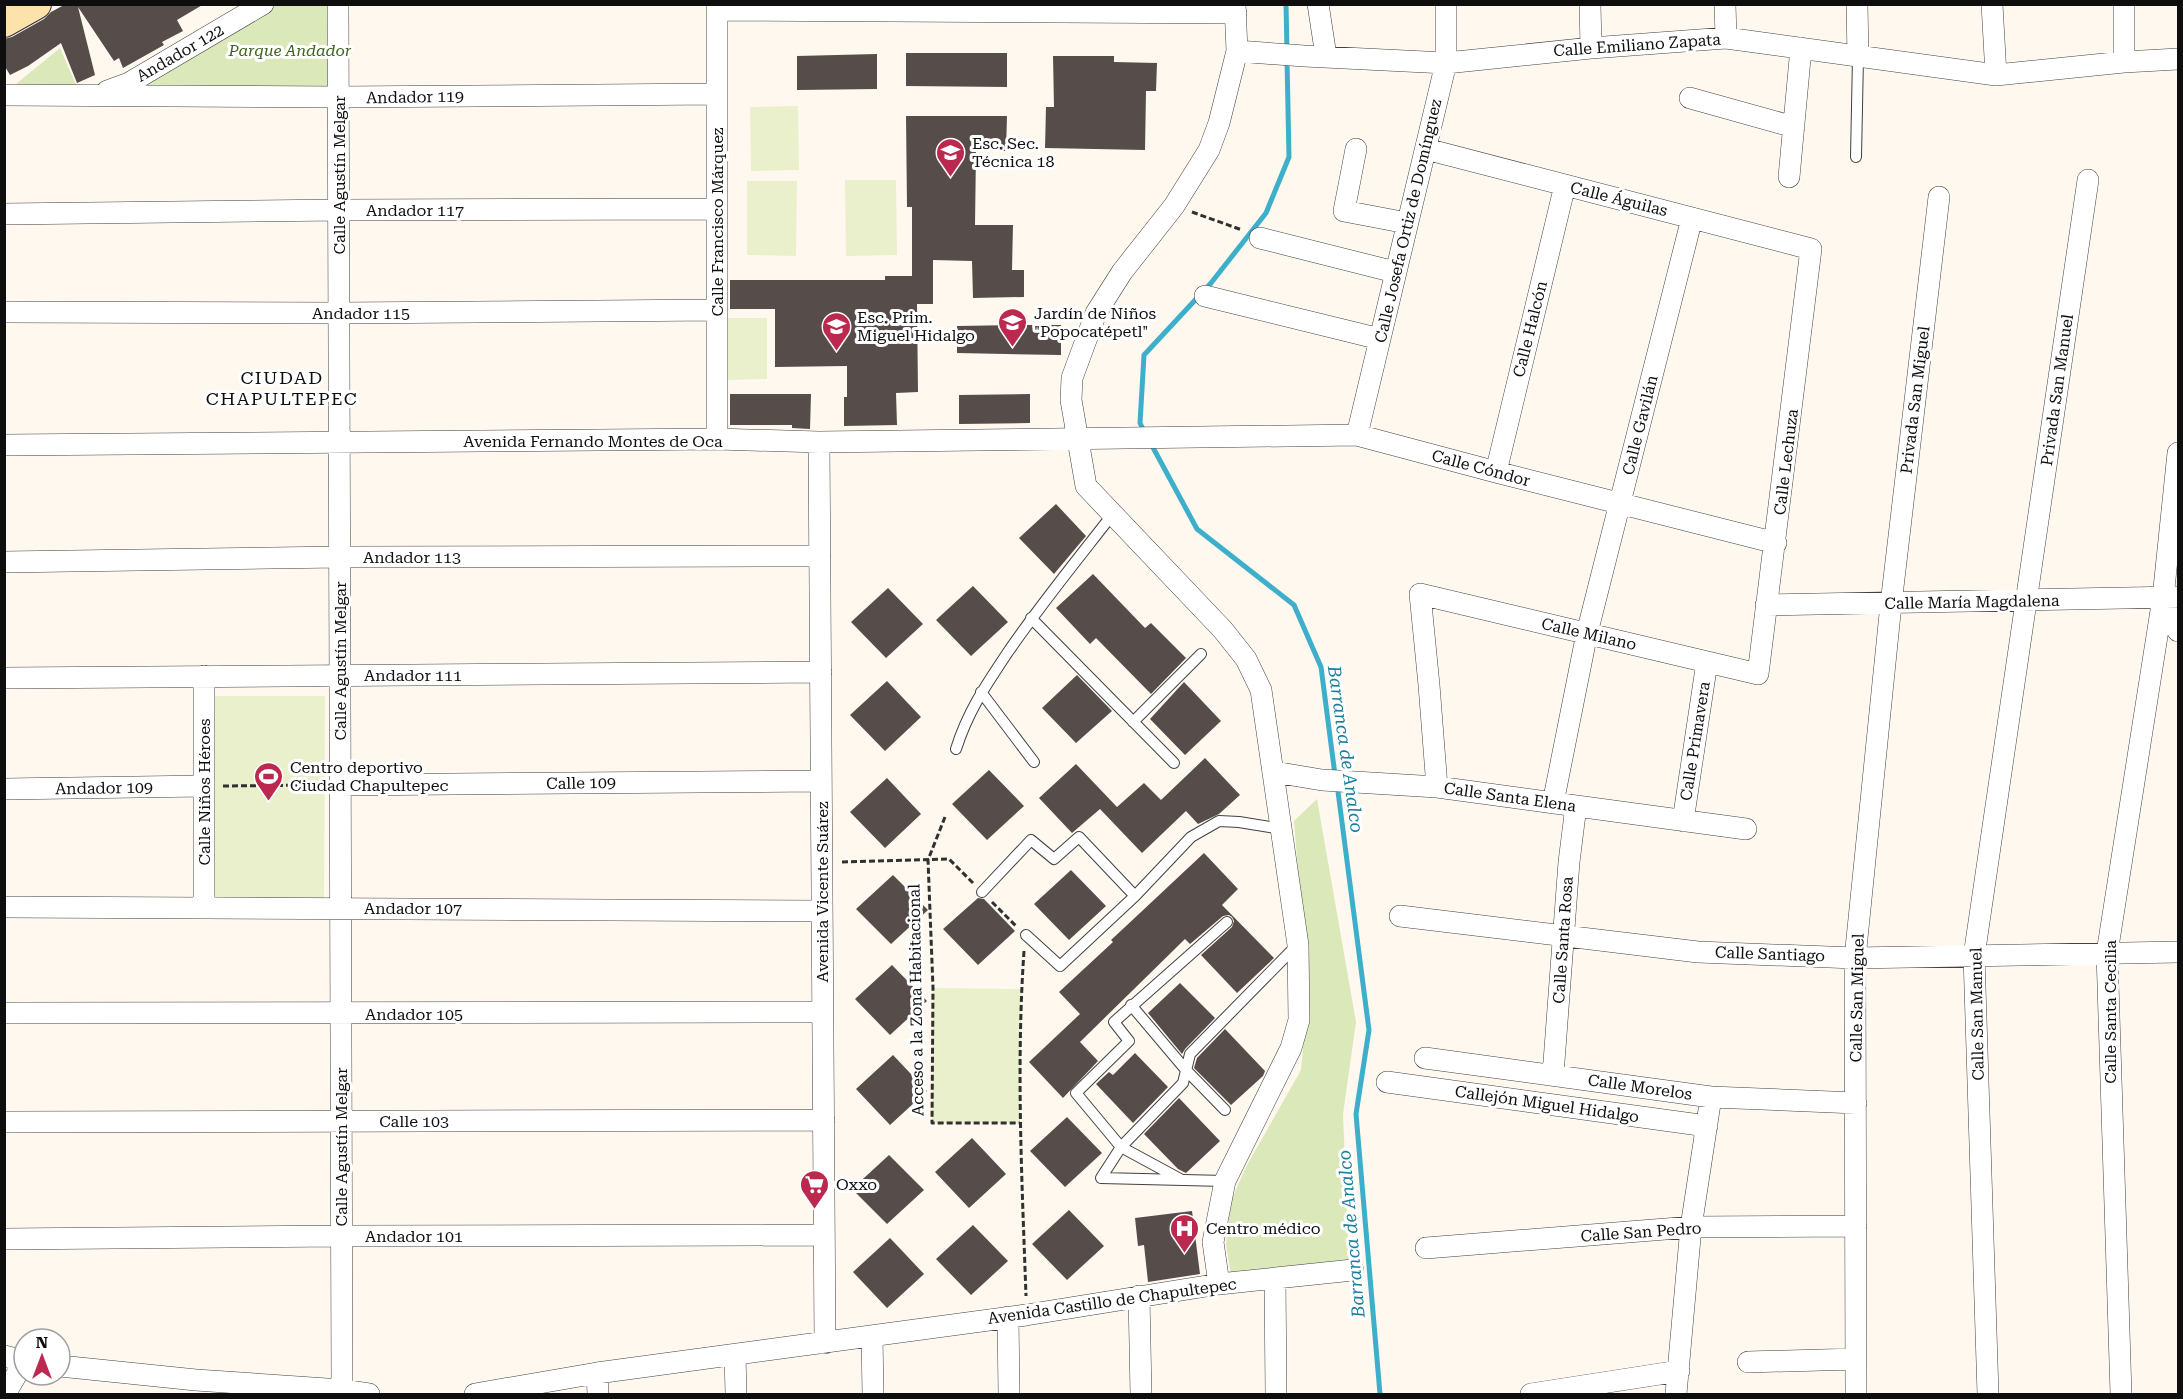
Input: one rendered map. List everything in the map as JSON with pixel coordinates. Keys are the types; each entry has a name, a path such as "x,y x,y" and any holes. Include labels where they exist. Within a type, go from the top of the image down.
{"street":[{"path":"4,22 36,4"},
{"name":"Andador 122","path":"93,96 129,82 264,4"},
{"name":"Calle Agustín Melgar","path":"338,4 341,1236 357,1393"},
{"path":"1318,4 1326,56"},
{"name":"Calle Josefa Ortiz de Domínguez","path":"1357,435 1446,63 1446,4"},
{"path":"1590,4 1592,48"},
{"path":"1725,4 1726,38"},
{"path":"1857,4 1858,57"},
{"path":"1992,4 1996,75"},
{"path":"2124,4 2124,62"},
{"path":"717,8 1235,9 1237,51 1219,123 1209,150 1174,206 1122,272 1096,313 1072,378 1071,400 1086,486 1223,630 1246,659 1260,690 1274,772 1298,945 1299,1020 1292,1048 1225,1181 1214,1242 1220,1284"},
{"name":"Calle Francisco Márquez","path":"717,8 717,439"},
{"name":"Calle Emiliano Zapata","path":"1237,51 1446,63 1592,48 1726,38 1996,75 2178,59"},
{"path":"1789,177 1801,48"},
{"name":"Andador 119","path":"4,95 338,97 717,94"},
{"path":"1690,98 1794,126"},
{"path":"1356,148 1344,212 1407,223"},
{"name":"Calle Águilas","path":"1426,149 1811,249"},
{"name":"Privada San Manuel","path":"2025,601 2088,180"},
{"name":"Calle Halcón","path":"1496,472 1565,185"},
{"name":"Privada San Miguel","path":"1891,604 1938,197"},
{"name":"Andador 117","path":"4,214 717,209"},
{"name":"Calle Gavilán","path":"1587,633 1692,218"},
{"path":"1260,238 1395,272"},
{"name":"Calle Lechuza","path":"1758,674 1811,249"},
{"path":"1205,296 1380,339"},
{"name":"Andador 115","path":"4,312 339,313 717,310"},
{"name":"Calle Cóndor","path":"1182,439 1357,435 1776,543"},
{"name":"Avenida Fernando Montes de Oca","path":"4,445 717,439 819,442 1182,439"},
{"name":"Avenida Vicente Suárez","path":"819,442 825,1342"},
{"name":"Calle Santa Cecilia","path":"2121,1395 2107,953 2168,600 2178,453"},
{"name":"Andador 113","path":"4,562 340,557 820,556"},
{"name":"Calle Milano","path":"1437,787 1430,685 1420,594 1758,674"},
{"path":"2168,600 2178,631"},
{"name":"Calle María Magdalena","path":"1766,605 2168,600"},
{"name":"Calle San Manuel","path":"1988,1395 1974,956 2025,601"},
{"name":"Calle San Miguel","path":"1856,1395 1855,958 1891,604"},
{"path":"1553,803 1587,633"},
{"name":"Calle Primavera","path":"1683,821 1707,662"},
{"name":"Andador 111","path":"4,678 821,672"},
{"name":"Calle Niños Héroes","path":"204,676 204,908"},
{"name":"Calle Santa Elena","path":"1274,772 1322,780 1437,787 1746,829"},
{"name":"Calle 109","path":"340,785 821,781"},
{"name":"Andador 109","path":"4,789 204,786"},
{"name":"Calle Santa Rosa","path":"1553,1075 1569,862 1576,806"},
{"name":"Andador 107","path":"4,907 822,911"},
{"name":"Calle Santiago","path":"1400,916 1698,952 1855,958 2178,952"},
{"name":"Andador 105","path":"4,1013 823,1012"},
{"name":"Calle Morelos","path":"1425,1058 1711,1097 1856,1103"},
{"name":"Callejón Miguel Hidalgo","path":"1387,1082 1707,1126"},
{"path":"1676,1395 1691,1227 1711,1097"},
{"name":"Calle 103","path":"4,1122 824,1120"},
{"name":"Calle San Pedro","path":"1426,1248 1691,1227 1856,1226"},
{"name":"Andador 101","path":"4,1239 824,1235"},
{"name":"Avenida Castillo de Chapultepec","path":"475,1395 597,1373 1017,1316 1220,1284 1353,1270"},
{"path":"1275,1279 1276,1395"},
{"path":"1139,1296 1141,1395"},
{"path":"1009,1395 1017,1316"},
{"path":"872,1336 873,1395"},
{"path":"735,1355 735,1395"},
{"path":"1748,1362 1856,1359"},
{"path":"72,1368 191,1387 357,1393"},
{"path":"1531,1395 1679,1371"},
{"path":"597,1373 598,1395"}],"lane":[{"path":"1857,157 1858,57"},
{"path":"956,749 965,722 981,692 1031,618 1112,515"},
{"path":"1031,618 1174,763"},
{"path":"1133,722 1201,654"},
{"path":"981,692 1034,762"},
{"path":"1026,935 1060,966 1135,896 1191,837 1219,821 1282,829"},
{"path":"982,892 1031,840 1054,859 1079,837 1135,896"},
{"path":"1183,1180 1121,1147 1076,1093 1129,1041 1114,1022 1227,922"},
{"path":"1225,1181 1101,1178 1121,1147 1183,1083 1190,1054 1298,945"},
{"path":"1131,1005 1186,1070 1225,1110"}],"path":[{"path":"1174,206 1223,223"},
{"path":"204,786 340,785"},
{"path":"928,860 945,817"},
{"name":"Acceso a la Zona Habitacional","path":"928,860 933,988 932,1123 1020,1124"},
{"name":"Acceso a la Zona Habitacional","path":"822,862 949,860 1026,935"},
{"path":"1017,1316 1022,989 1026,935"}],"green space":[{"name":"Parque Andador","path":"263,5 338,5 338,97 93,96"},
{"path":"60,48 78,89 5,93"},
{"path":"798,106 799,170 751,171 750,107"},
{"path":"845,180 896,180 897,255 846,256"},
{"path":"747,181 797,181 796,256 747,255"},
{"path":"728,318 767,318 767,379 728,380"},
{"name":"Centro deportivo Ciudad Chapultepec","path":"214,696 325,696 324,907 213,908"},
{"path":"1317,799 1356,1022 1343,1114 1350,1280 1231,1274 1226,1245 1231,1201 1246,1167 1301,1070 1308,995 1294,821"},
{"path":"933,988 1022,989 1020,1123 932,1123"}],"building":[{"path":"66,4 204,4 177,20 183,31 162,42 164,45 123,68 119,58 114,61 78,7 95,75 77,83 61,43 28,66 10,75 4,65 4,39 44,19 51,12"},
{"path":"906,53 1007,53 1007,87 906,86"},
{"path":"877,54 877,89 797,90 797,56"},
{"path":"1053,56 1114,56 1114,62 1157,63 1156,91 1146,91 1145,150 1045,148 1046,107 1054,107"},
{"path":"906,116 1007,116 1006,151 976,151 975,225 1013,225 1012,270 1024,270 1024,297 973,298 972,261 933,260 933,304 917,304 918,392 896,393 897,425 844,426 847,366 775,367 775,309 730,309 730,280 885,280 885,276 912,276 912,207 907,207"},
{"path":"1061,325 1061,355 957,353 957,326"},
{"path":"730,394 811,394 810,429 792,428 792,425 730,425"},
{"path":"1030,394 1030,423 959,424 959,395"},
{"path":"1056,504 1086,536 1054,574 1019,538"},
{"path":"1093,574 1145,628 1151,623 1186,658 1151,694 1096,638 1090,644 1056,608"},
{"path":"973,586 1008,622 971,656 936,620"},
{"path":"888,588 923,624 886,658 851,622"},
{"path":"1077,675 1112,711 1076,743 1042,708"},
{"path":"887,681 921,717 885,751 850,715"},
{"path":"1184,682 1221,721 1185,755 1150,719"},
{"path":"1205,758 1240,795 1219,814 1198,824 1186,811 1142,853 1100,809 1072,833 1039,798 1076,764 1117,807 1144,783 1161,800"},
{"path":"989,770 1024,806 987,840 952,804"},
{"path":"887,778 921,814 885,848 850,812"},
{"path":"1204,853 1238,889 1222,905 1274,958 1237,993 1201,955 1232,927 1234,921 1232,917 1223,916 1190,944 1185,939 1080,1042 1098,1061 1063,1098 1029,1062 1080,1014 1059,992"},
{"path":"1071,870 1106,906 1069,940 1034,904"},
{"path":"893,875 928,910 891,944 856,909"},
{"path":"978,898 984,899 1015,931 978,965 943,929"},
{"path":"892,965 927,1001 890,1035 855,999"},
{"path":"1180,983 1215,1018 1182,1054 1148,1013"},
{"path":"1225,1029 1265,1071 1263,1076 1231,1105 1194,1068 1197,1058"},
{"path":"1135,1053 1168,1087 1133,1123 1096,1084 1109,1072 1113,1075"},
{"path":"893,1055 927,1091 890,1125 856,1089"},
{"path":"1179,1098 1220,1141 1186,1173 1178,1169 1144,1134"},
{"path":"1067,1117 1102,1153 1065,1187 1030,1151"},
{"path":"972,1138 1006,1174 969,1208 935,1172"},
{"path":"889,1155 924,1190 887,1224 852,1189"},
{"path":"1069,1210 1104,1246 1067,1280 1032,1244"},
{"name":"Centro médico","path":"1192,1211 1200,1274 1148,1282 1144,1245 1138,1246 1135,1218"},
{"path":"973,1225 1008,1261 971,1295 936,1259"},
{"path":"890,1238 924,1274 887,1308 853,1272"}],"waterway":[{"name":"Barranca de Analco","path":"1286,4 1287,51"},
{"name":"Barranca de Analco","path":"1144,431 1140,423 1144,355 1211,283 1266,213 1289,157 1287,60"},
{"name":"Barranca de Analco","path":"1150,442 1197,529 1294,605 1321,667 1335,775"},
{"name":"Barranca de Analco","path":"1337,784 1369,1030 1356,1114 1380,1394"}],"place":[{"name":"Esc. Sec. Técnica 18","path":"951,178"},
{"name":"Jardín de Niños \"Popocatépetl\"","path":"1013,348"},
{"name":"Esc. Prim. Miguel Hidalgo","path":"836,352"},
{"name":"Centro deportivo Ciudad Chapultepec","path":"269,802"},
{"name":"Oxxo","path":"815,1210"},
{"name":"Centro médico","path":"1185,1254"}],"district":[{"name":"CIUDAD CHAPULTEPEC","path":"282,388"}]}
